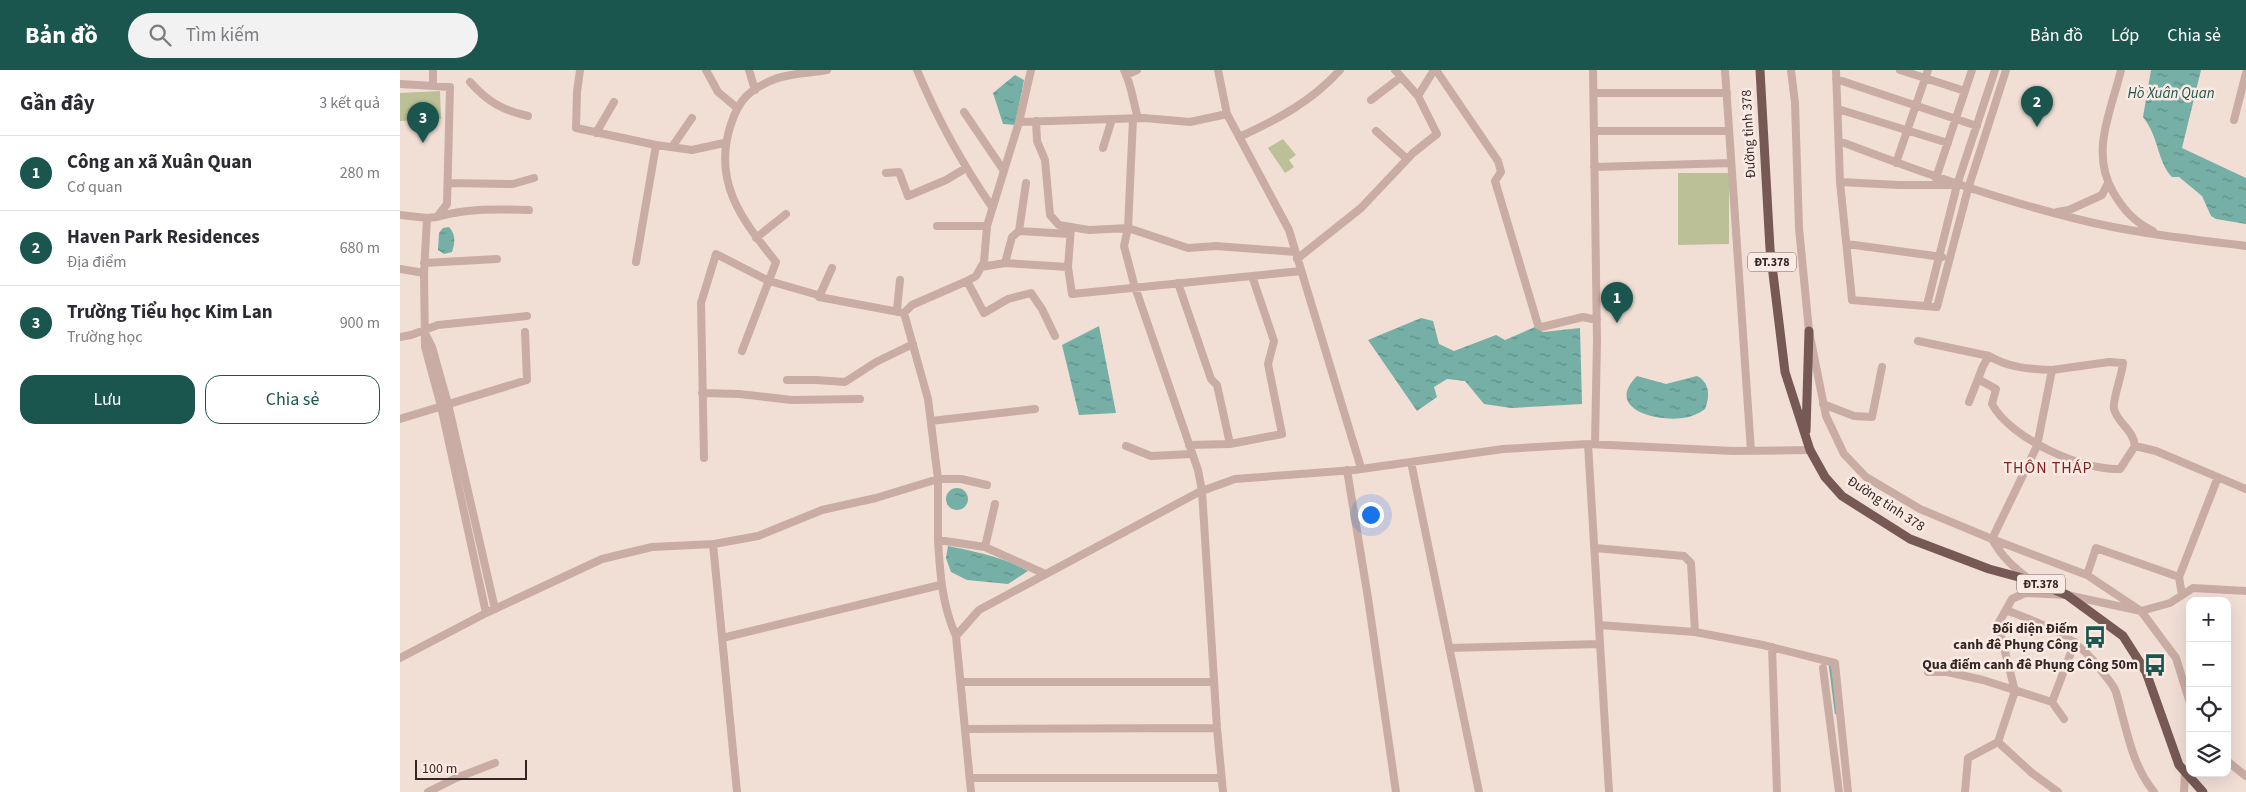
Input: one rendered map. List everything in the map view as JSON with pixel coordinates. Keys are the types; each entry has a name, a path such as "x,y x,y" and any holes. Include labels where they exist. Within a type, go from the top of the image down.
{"main road":[{"name":"Đường tỉnh 378","path":"1760,70 1770,249 1785,372 1810,450 1825,477 1842,496 1910,539 1989,569 2032,581 2068,595 2123,636 2146,672 2179,765 2203,792"},
{"path":"1806,437 1810,331"}],"street":[{"path":"433,70 434,86"},
{"path":"580,70 576,128 656,145 701,150 724,143"},
{"path":"706,70 718,92 736,107"},
{"path":"749,70 755,90"},
{"path":"742,351 776,262 756,238 732,196 724,168 724,143 736,107 755,90 779,74 828,70"},
{"path":"918,70 926,91 966,168 992,208"},
{"path":"704,458 701,303 716,254 769,281 818,295 819,297 900,311 968,281 976,276 984,262 987,226 1019,122 1031,70"},
{"path":"1137,70 1125,72 1132,88 1135,118 1128,228 1124,246 1135,287 1192,454 1202,490 1217,728 1223,792"},
{"path":"1218,70 1227,114 1289,230 1361,468"},
{"path":"1239,137 1279,119 1306,101 1327,84 1340,70"},
{"path":"1005,262 1012,237 1019,231 1128,228 1188,248 1216,246 1296,256 1361,208 1407,159 1437,134 1418,96 1395,70"},
{"path":"1418,96 1435,70 1498,161 1501,172 1495,180 1538,324 1542,327 1584,317 1597,320"},
{"path":"1593,70 1597,320 1592,444 1595,548 1609,792"},
{"path":"1725,70 1751,451"},
{"path":"1791,70 1795,103 1798,228 1810,331 1823,404 1832,431 1844,454 1866,476 1920,509 2087,576 2141,611 2176,658 2186,690"},
{"path":"1836,70 1840,182 1852,300 1937,307 1968,189 2006,70"},
{"path":"1900,70 1927,74 1965,91"},
{"path":"1936,178 1972,70"},
{"path":"1926,305 1957,185 1995,72 1986,70"},
{"path":"2121,70 2103,134 2101,159 2108,183 2122,206 2132,217 2146,227 2164,235"},
{"path":"2234,120 2246,73"},
{"path":"1896,163 1927,74"},
{"path":"1371,100 1402,77"},
{"path":"1836,79 1977,126"},
{"path":"470,82 497,106 508,112 528,116"},
{"path":"400,84 450,87 447,204 437,217"},
{"path":"1594,93 1727,93"},
{"path":"596,132 614,102"},
{"path":"1838,109 1948,143"},
{"path":"964,112 1004,171"},
{"path":"1019,122 1135,118 1190,122 1227,114"},
{"path":"672,147 692,118"},
{"path":"1104,148 1112,119"},
{"path":"1036,121 1037,142 1045,160 1050,215 1058,225 1070,231"},
{"path":"1376,131 1407,159"},
{"path":"1595,131 1729,131"},
{"path":"1839,141 1968,189 2102,225 2246,246"},
{"path":"636,262 656,145"},
{"path":"1594,167 1731,164"},
{"path":"886,173 899,172 908,196 946,180 966,168"},
{"path":"448,183 514,184 534,178"},
{"path":"1840,182 1957,185"},
{"path":"2052,212 2069,210 2102,195 2108,183"},
{"path":"1019,231 1026,184"},
{"path":"400,215 427,218 485,210 529,210"},
{"path":"756,238 786,214"},
{"path":"427,218 424,263 424,330 432,347 495,609"},
{"path":"937,226 987,226"},
{"path":"1070,231 1068,267 1072,294 1301,271"},
{"path":"1847,244 1949,258"},
{"path":"424,263 498,260"},
{"path":"981,267 1005,262 1068,267"},
{"path":"819,297 832,268"},
{"path":"400,269 424,273"},
{"path":"1189,445 1230,444 1282,434 1268,364 1274,342 1252,276"},
{"path":"900,280 900,311 913,344 928,399 938,479 940,586 956,636 972,792"},
{"path":"968,281 984,313 1008,299 1031,293 1055,336"},
{"path":"1178,283 1211,379 1217,385 1230,444"},
{"path":"400,337 411,336 438,325 528,316"},
{"path":"400,419 526,380 525,332"},
{"path":"1918,341 1989,356 2001,363 2026,368 2052,370 2109,362 2123,363 2120,384 2114,401 2114,410 2134,436 2136,446 2120,469 2108,470 2037,446 1999,416 1992,404 1996,389 1978,379"},
{"path":"787,380 845,382 876,362 913,344"},
{"path":"1969,402 1982,366 1989,356"},
{"path":"1823,404 1854,416 1872,417 1882,367"},
{"path":"1992,539 2037,446 2052,370"},
{"path":"702,393 739,394 792,400 860,399"},
{"path":"445,405 486,613"},
{"path":"931,421 1035,409"},
{"path":"956,636 978,610 1044,573 1202,490 1235,480 1347,470 1503,449 1592,444 1751,451 1810,450"},
{"path":"1126,446 1151,456 1192,454"},
{"path":"2136,446 2156,451 2246,490"},
{"path":"1411,462 1479,792"},
{"path":"1347,470 1368,598 1396,792"},
{"path":"2182,595 2178,577 2218,477"},
{"path":"400,658 486,613 602,559 652,547 712,544 758,536 822,510 876,498 938,479 961,479 986,485"},
{"path":"985,547 995,504"},
{"path":"1992,539 2000,553 2011,566 2032,581"},
{"path":"938,540 985,547 1044,573"},
{"path":"712,544 737,792"},
{"path":"1595,548 1684,556 1691,564 1695,632"},
{"path":"2087,576 2096,548 2178,577"},
{"path":"722,638 940,586"},
{"path":"1965,792 1968,758 1998,742 2015,691 1998,624 2012,599 2025,594 2068,595 2141,611 2170,603 2193,588 2246,591"},
{"path":"2006,610 2068,636 2094,660 2115,690 2125,732 2147,784 2154,792"},
{"path":"1599,625 1695,632 1835,663 1848,792"},
{"path":"2052,702 2075,642"},
{"path":"1449,648 1600,644"},
{"path":"1772,648 1777,792"},
{"path":"1823,668 1839,792"},
{"path":"1928,672 1947,672 1983,680 2052,702 2064,718"},
{"path":"961,682 1214,682"},
{"path":"965,729 1217,728"},
{"path":"1998,742 2058,792"},
{"path":"428,792 456,778 495,763"},
{"path":"2231,764 2246,776"},
{"path":"2184,792 2185,773"},
{"path":"970,778 1221,778"}],"green space":[{"path":"440,91 441,119 400,121 400,93"},
{"path":"1283,139 1296,155 1289,160 1294,167 1285,173 1268,148"},
{"path":"1678,173 1729,173 1729,244 1678,245"}],"water":[{"name":"Hồ Xuân Quan","path":"2151,70 2201,70 2182,148 2246,178 2246,224 2216,219 2211,216 2202,196 2179,177 2172,177 2167,171 2152,133 2143,117"},
{"path":"1015,75 1024,80 1015,125 1003,124 993,93"},
{"path":"449,227 454,236 454,245 452,252 444,254 438,250 439,233 443,228"},
{"path":"1421,318 1433,321 1439,344 1454,351 1496,335 1505,340 1535,327 1543,332 1580,328 1582,404 1511,408 1484,404 1465,381 1447,379 1434,387 1437,397 1417,411 1368,340"},
{"path":"1099,326 1116,413 1079,415 1062,345"},
{"path":"1637,376 1666,384 1697,376 1704,382 1708,390 1708,400 1705,409 1689,417 1672,419 1660,418 1638,411 1630,405 1627,397 1628,387"},
{"path":"957,488 965,491 968,499 965,507 957,510 949,507 946,499 949,491"},
{"path":"948,546 999,559 1028,571 1008,584 967,580 951,572 946,558"}],"waterway":[{"path":"1830,665 1836,713"}],"place":[{"name":"Haven Park Residences","path":"2037,127"},
{"name":"Trường Tiểu học Kim Lan","path":"423,143"},
{"name":"Công an xã Xuân Quan","path":"1617,323"},
{"name":"Đối diện Điếm canh đê Phụng Công","path":"2095,637"},
{"name":"Qua điếm canh đê Phụng Công 50m","path":"2155,665"}],"district":[{"name":"THÔN THÁP","path":"2048,468"}]}
